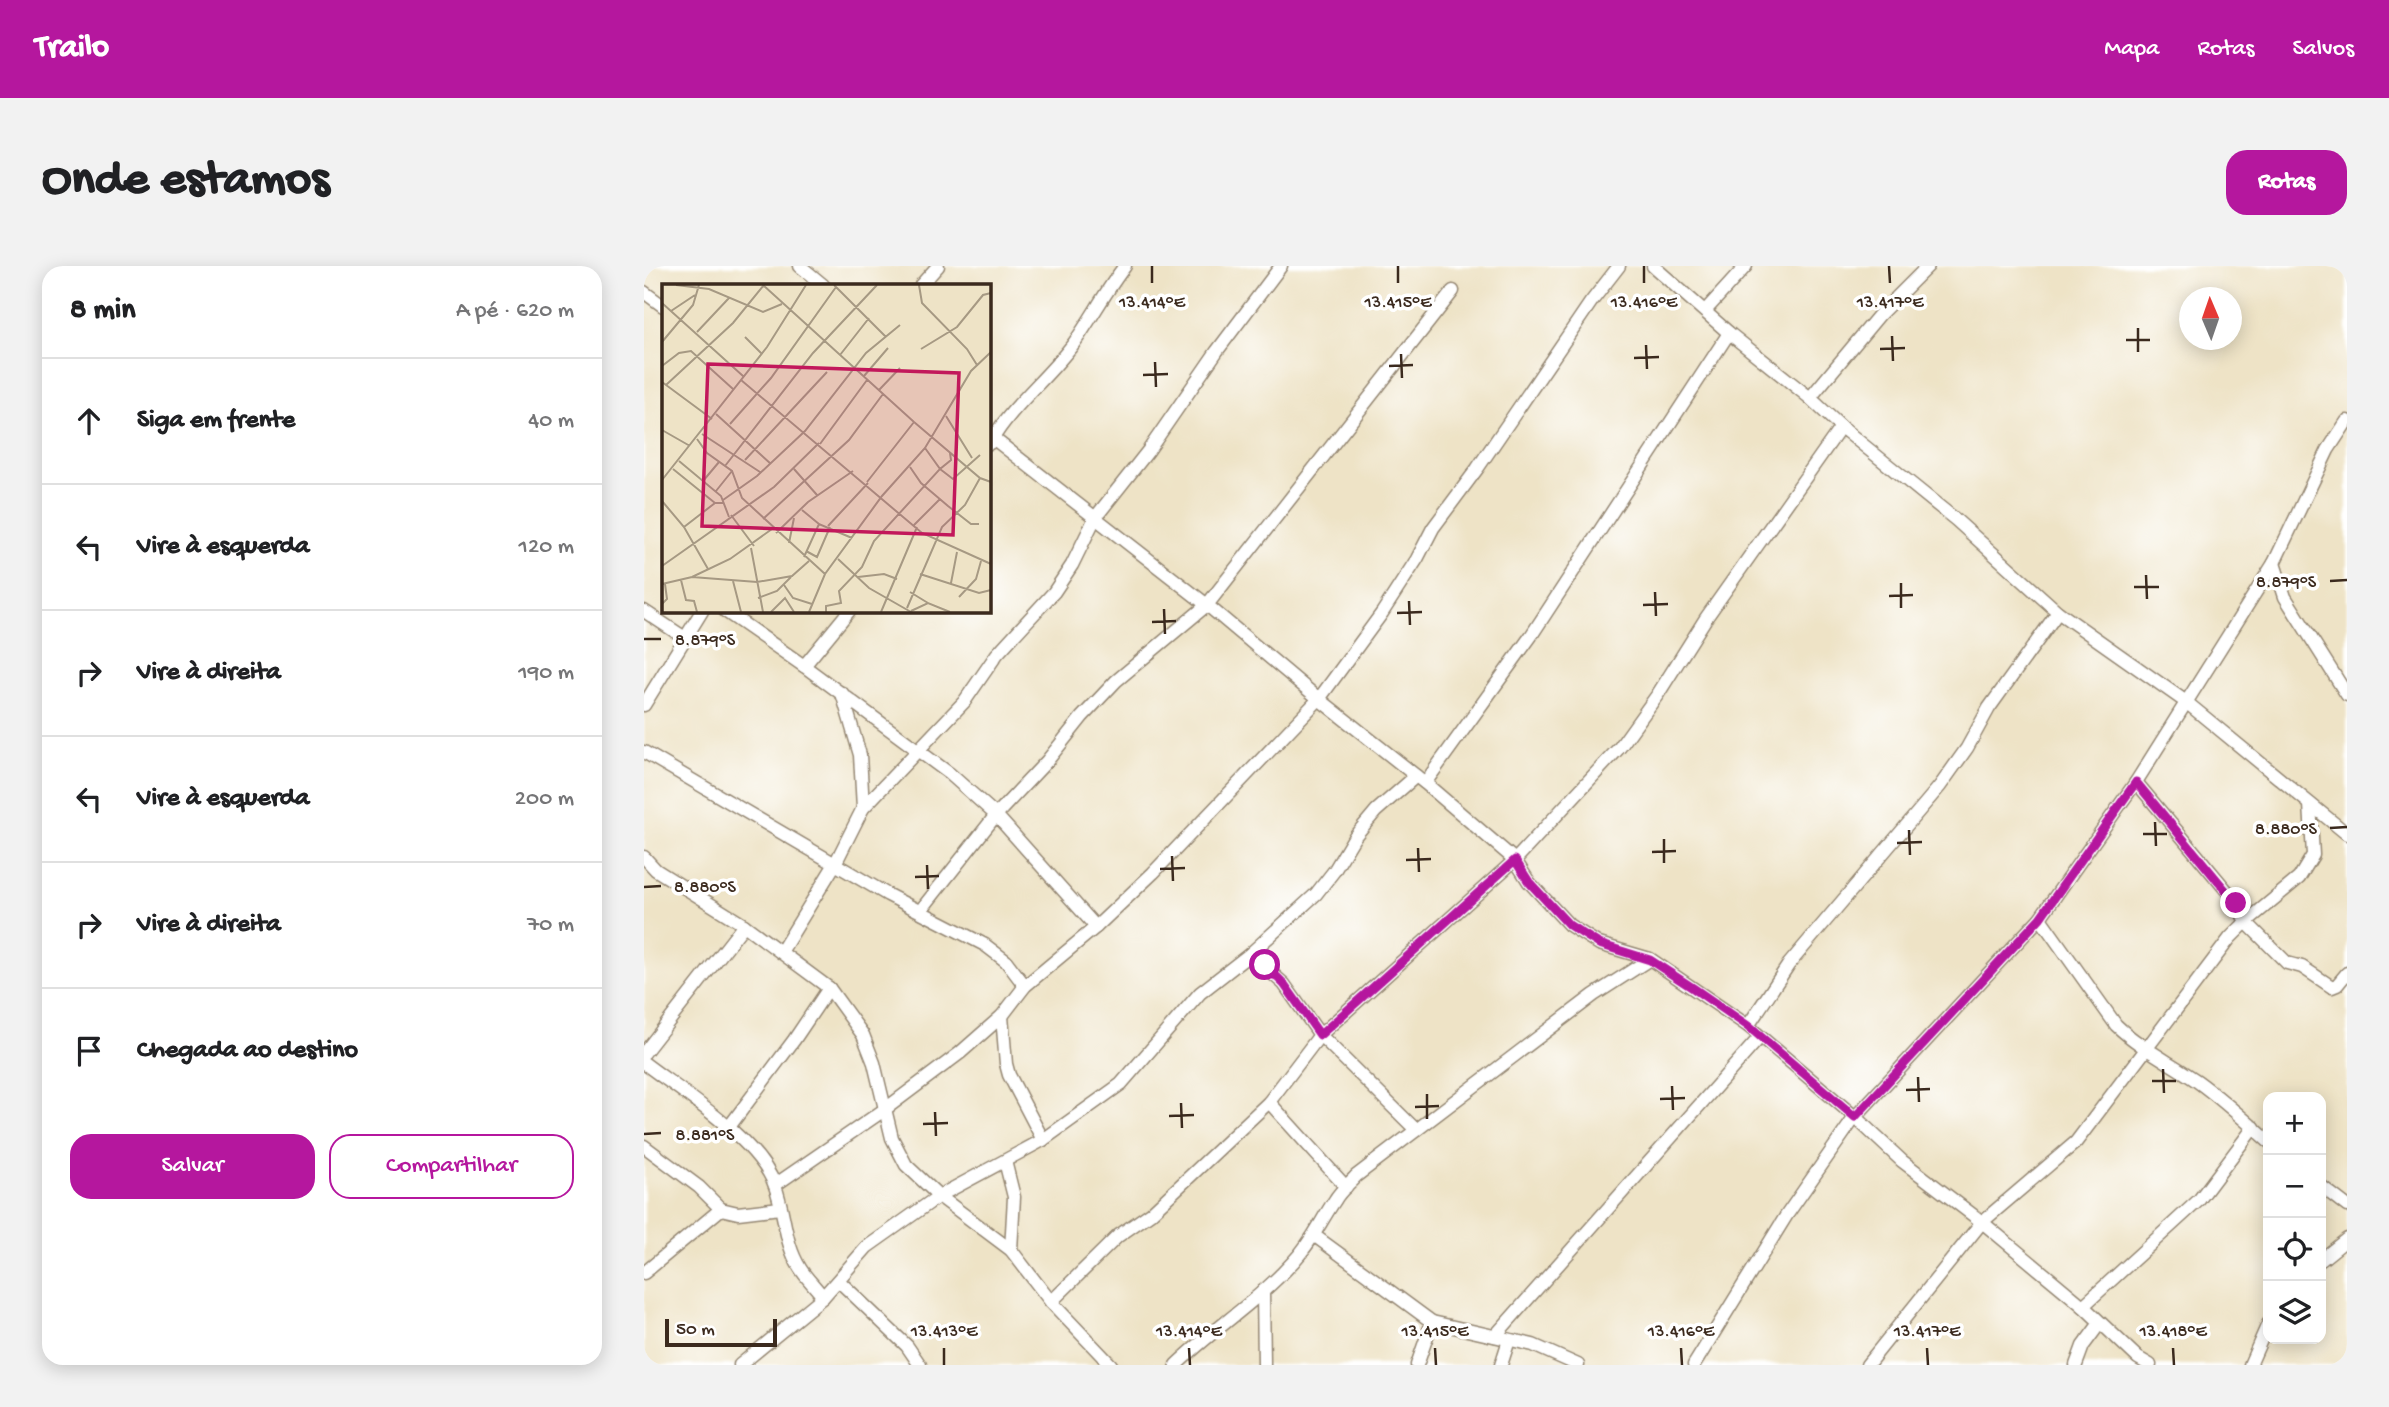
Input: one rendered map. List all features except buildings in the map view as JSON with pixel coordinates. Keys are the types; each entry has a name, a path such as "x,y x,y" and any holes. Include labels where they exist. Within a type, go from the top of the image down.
{"street":[{"path":"800,266 822,284"},
{"path":"922,284 938,266"},
{"path":"1125,266 1073,343 990,439 1207,605 1420,779 1515,860 1529,882 1569,925 1599,944 1650,960 1748,1026 1855,1117 1902,1161 1982,1222 2083,1306 2138,1358 2150,1365"},
{"path":"781,952 835,864 863,808 964,702 998,654 1054,592 1072,565 1095,518 1148,451 1217,351 1281,266"},
{"path":"775,1185 884,1110 960,1053 1002,1016 1025,986 1096,927 1153,873 1319,699 1382,614 1433,528 1619,266"},
{"path":"1653,266 1729,333 1956,520 2059,612 2186,702 2347,834"},
{"path":"1705,311 1746,266"},
{"path":"1810,398 1880,314 1928,266"},
{"path":"921,911 996,815 1048,761 1082,717 1116,681 1207,605 1453,290"},
{"path":"644,292 662,305"},
{"path":"740,1365 823,1297 867,1247 939,1196 1043,1140 1121,1084 1200,993 1250,954 1316,894 1376,810 1420,779 1531,636 1729,333"},
{"path":"1694,1365 1786,1216 1855,1117 2040,918 2136,782 2274,563 2328,450 2347,421"},
{"path":"1051,1302 1118,1236 1151,1213 1269,1102 1320,1035 1515,860 1620,747 1658,694 1706,618 1842,427"},
{"path":"2274,563 2285,597 2347,695"},
{"path":"644,611 685,638"},
{"path":"644,705 701,612"},
{"path":"726,612 919,749 996,815 1096,927"},
{"path":"804,666 848,612"},
{"path":"1748,1026 1789,964 1940,786 1967,748 1989,708 2059,612"},
{"path":"842,693 860,755 863,808"},
{"path":"644,752 888,895 985,945 1006,961 1025,986"},
{"path":"2136,782 2236,903 2246,922 2287,963 2302,967 2332,987 2347,973"},
{"path":"1867,1365 1982,1222 2076,1142 2230,939 2246,922 2299,878 2313,855 2310,804"},
{"path":"644,858 656,870 744,925 829,988 863,1035 874,1063 884,1110 898,1153 906,1166 939,1196 1011,1250 1051,1302 1111,1365"},
{"path":"2040,918 2116,1025 2130,1039 2196,1080 2263,1136"},
{"path":"644,1053 744,925"},
{"path":"1250,954 1284,984 1320,1035 1416,1130"},
{"path":"1176,1365 1278,1278 1315,1236 1335,1199 1356,1176 1594,995 1650,960"},
{"path":"729,1127 829,988"},
{"path":"1002,1016 1009,1075 1043,1140"},
{"path":"1495,1336 1760,1037"},
{"path":"644,1063 729,1127 761,1161 775,1185 799,1267 823,1297"},
{"path":"1269,1102 1346,1187"},
{"path":"2083,1306 2199,1200 2254,1127"},
{"path":"644,1146 699,1186 721,1209 738,1213 780,1208"},
{"path":"1005,1161 1014,1197 1011,1250"},
{"path":"2326,1190 2347,1206"},
{"path":"644,1273 721,1209"},
{"path":"1315,1236 1432,1322 1533,1345 1578,1365"},
{"path":"2326,1256 2347,1239"},
{"path":"839,1281 906,1346 920,1365"},
{"path":"1263,1291 1264,1365"},
{"path":"1416,1365 1432,1322"},
{"path":"2076,1365 2083,1346 2099,1323"},
{"path":"2250,1365 2263,1335"},
{"path":"1501,1365 1509,1339"}],"route":[{"path":"1265,965 1284,984 1320,1035 1515,860 1529,882 1569,925 1599,944 1650,960 1693,988 1748,1026 1855,1117 2040,918 2136,782 2236,903"}]}
